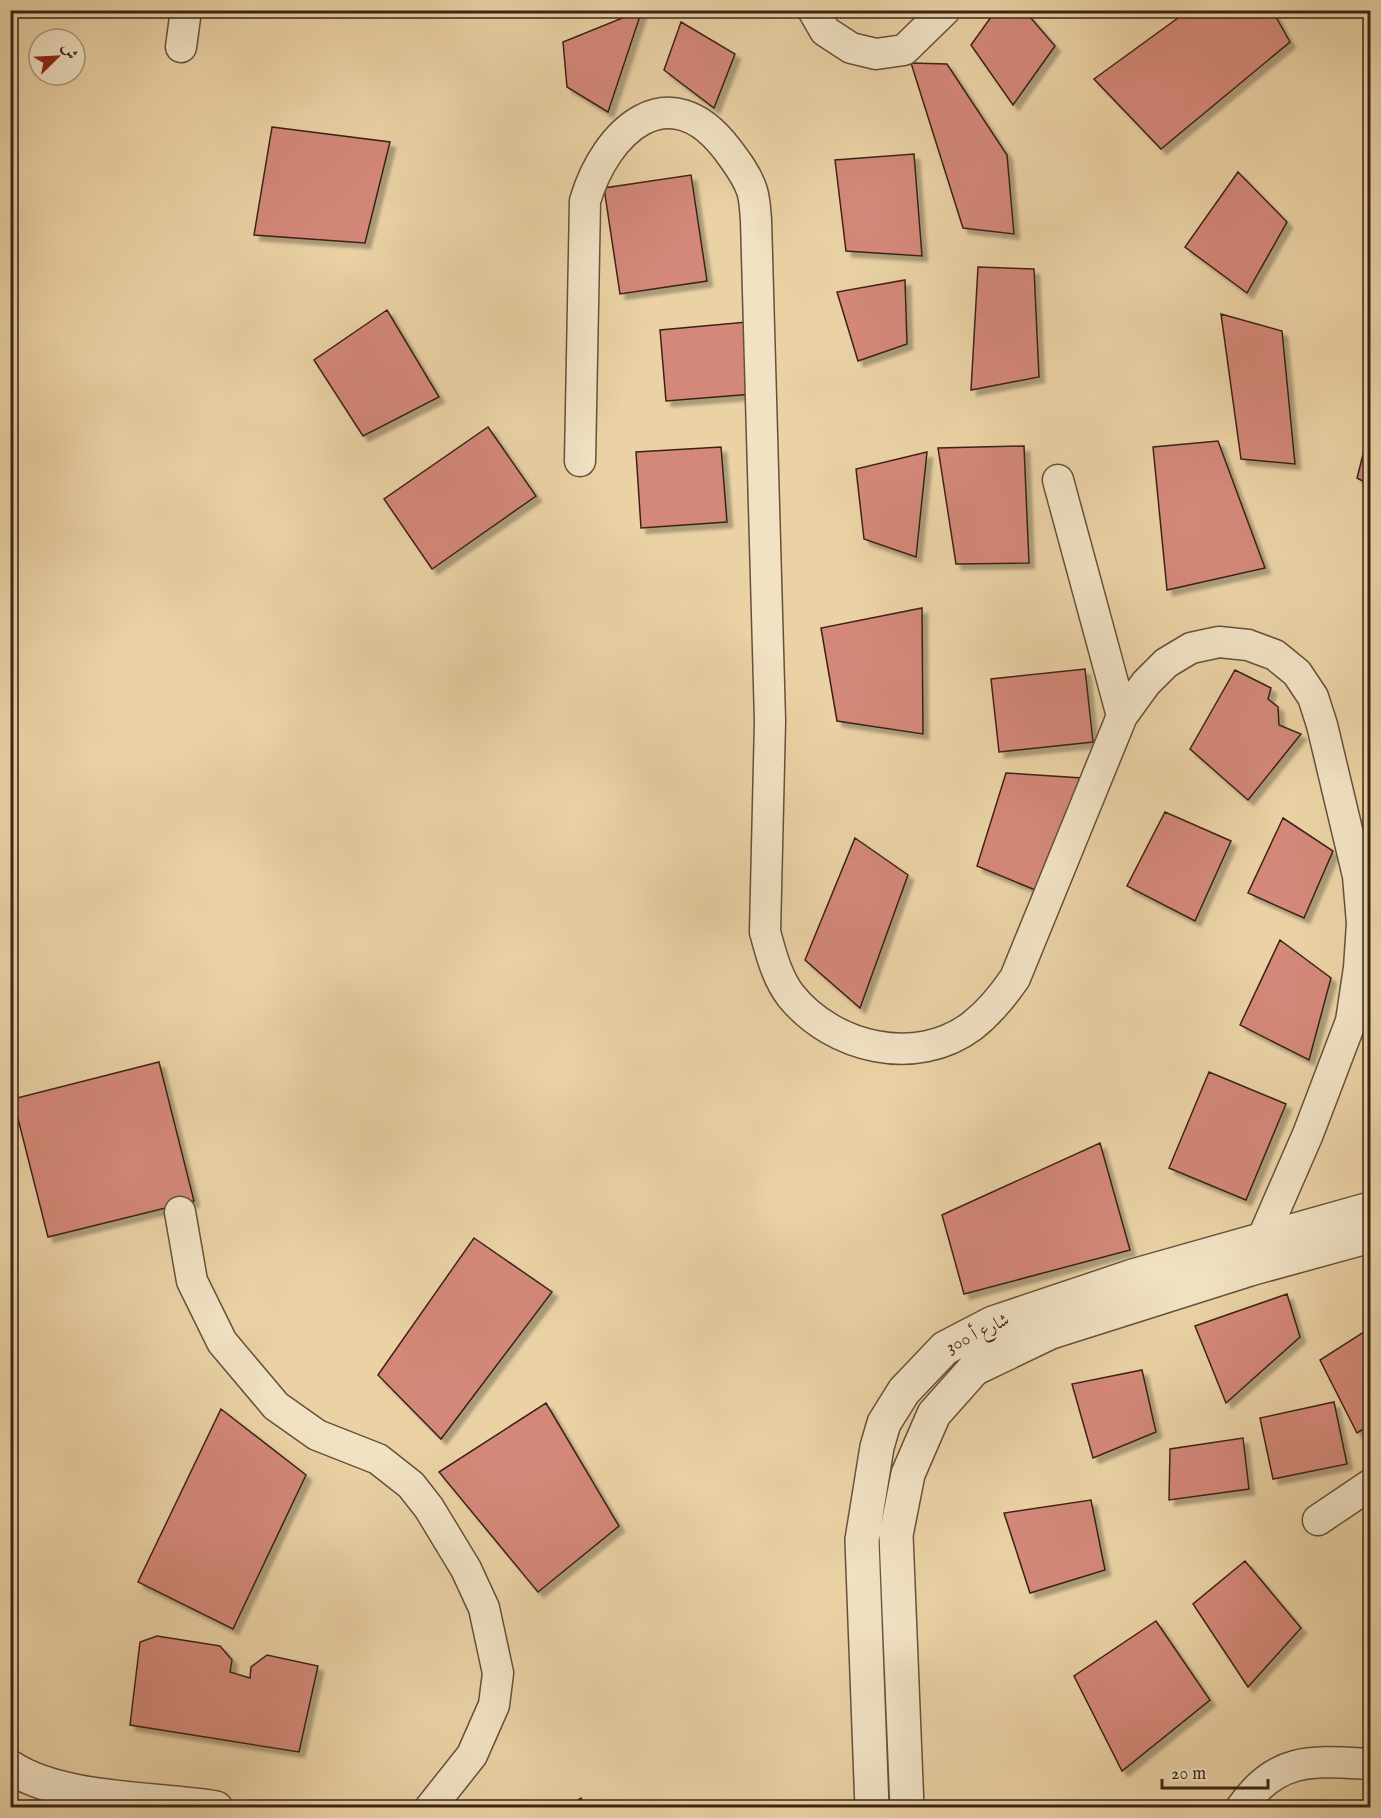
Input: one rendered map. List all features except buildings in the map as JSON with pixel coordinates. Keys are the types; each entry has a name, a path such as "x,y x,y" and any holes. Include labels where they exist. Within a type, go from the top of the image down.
{"street":[{"path":"180,46 186,10"},
{"path":"813,10 825,31 851,48 876,54 904,50 945,10"},
{"path":"580,461 585,201 588,190 598,166 621,134 641,119 663,112 682,113 705,125 720,139 737,162 752,189 756,220 770,721 765,932 774,965 790,994 813,1019 842,1036 874,1047 907,1049 940,1042 970,1028 996,1006 1015,978 1122,716 1166,663 1191,648 1219,642 1248,645 1275,655 1297,673 1313,697 1322,724 1358,876 1362,923 1359,968 1351,1021 1308,1134 1255,1256"},
{"path":"1058,480 1122,716"},
{"name":"شارع أ 300","path":"907,1808 896,1535 908,1474 934,1414 974,1369 1052,1332 1255,1256 1371,1209"},
{"path":"180,1212 192,1281 222,1342 276,1406 317,1435 378,1459 411,1485 442,1529 466,1569 484,1608 498,1673 494,1705 472,1755 430,1808"},
{"name":"شارع أ 300","path":"872,1808 862,1540 877,1447 884,1423 904,1391 945,1348 993,1323 1133,1276 1371,1236"},
{"path":"1318,1520 1371,1485"},
{"path":"865,1622 898,1620"},
{"path":"1241,1808 1254,1788 1279,1769 1308,1763 1371,1764"},
{"path":"10,1767 26,1778 61,1789 216,1808"}]}
